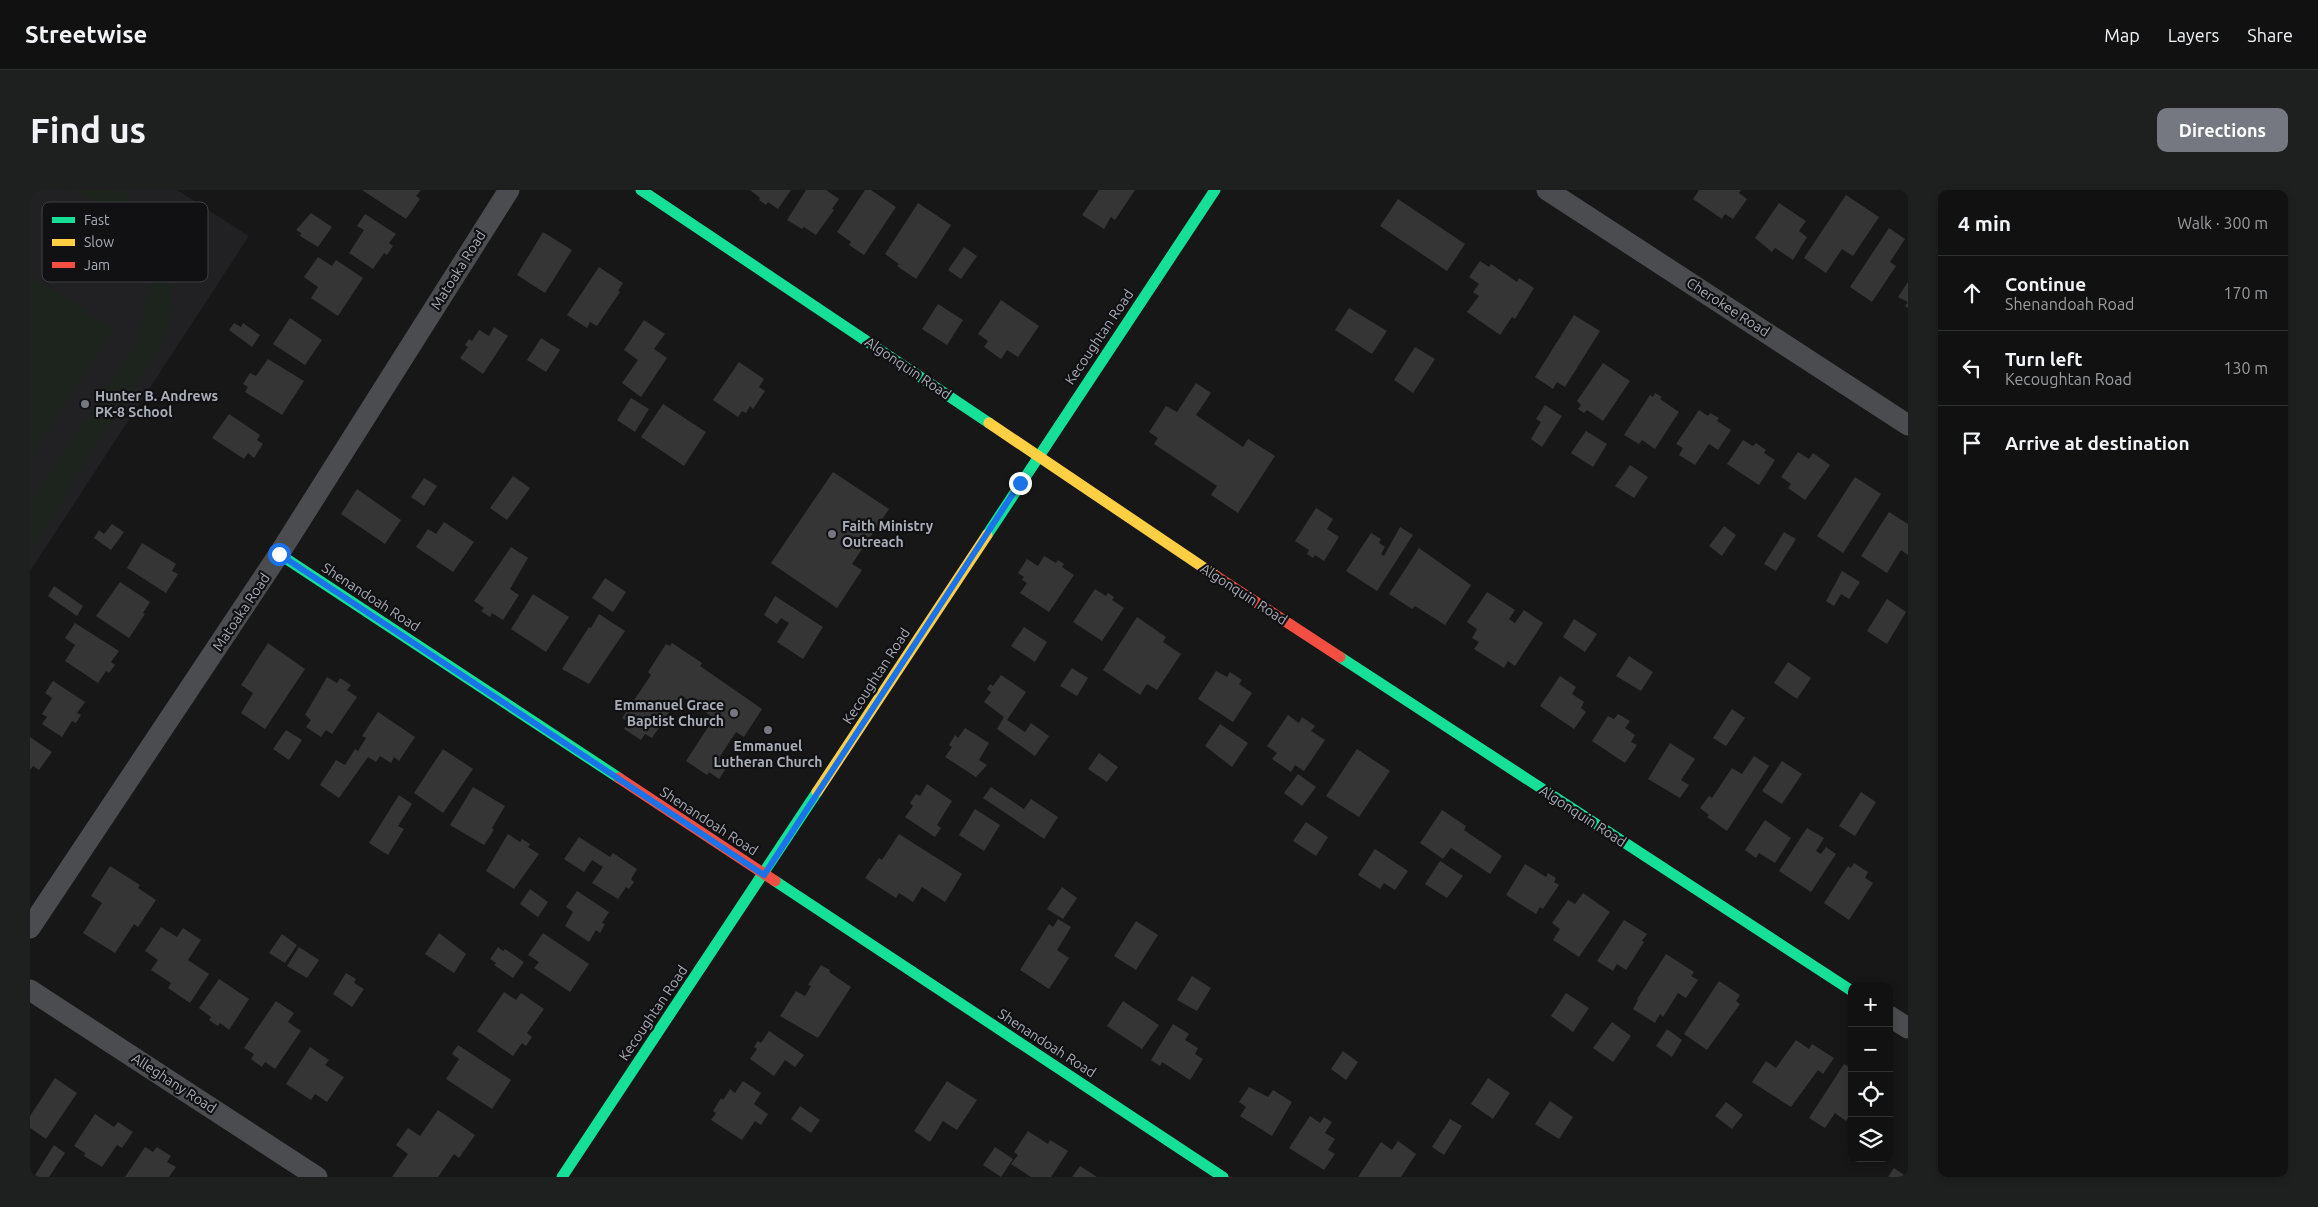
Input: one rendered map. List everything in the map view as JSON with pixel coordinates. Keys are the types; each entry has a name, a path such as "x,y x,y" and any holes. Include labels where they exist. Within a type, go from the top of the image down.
{"street":[{"name":"Matoaka Road","path":"30,928 279,554 509,190"},
{"name":"Algonquin Road","path":"641,190 1230,585 1848,988"},
{"name":"Kecoughtan Road","path":"562,1177 764,875 1038,455 1215,190"},
{"name":"Cherokee Road","path":"1547,190 1908,425"},
{"name":"Shenandoah Road","path":"279,554 1223,1177"},
{"name":"Alleghany Road","path":"30,990 317,1177"},
{"path":"1893,1019 1908,1028"}],"shaded area":[{"name":"Hunter B. Andrews PK-8 School","path":"30,190 177,190 196,202 42,202 42,282 208,282 208,210 249,236 30,571"},
{"path":"63,190 121,190 134,202 93,202"},
{"path":"30,274 115,330 30,459"},
{"path":"148,282 172,282 173,308 165,336 30,550 30,506 137,342"}],"building":[{"path":"362,190 421,190 416,196 420,199 406,219"},
{"path":"750,190 791,190 778,209 768,202 766,205"},
{"path":"806,190 826,190 839,199 832,209 834,210 816,235 804,227 802,229 787,220"},
{"path":"865,190 871,190 896,207 864,255 849,245 851,242 837,232"},
{"path":"1099,190 1135,190 1115,220 1111,217 1104,229 1082,215"},
{"path":"1699,190 1741,190 1739,193 1747,199 1733,219 1725,214 1722,219 1693,199"},
{"path":"1846,195 1879,217 1853,256 1842,249 1826,273 1804,258"},
{"path":"1398,199 1465,244 1447,271 1380,226"},
{"path":"918,203 951,225 916,279 897,266 899,264 885,254"},
{"path":"1779,203 1806,221 1799,231 1807,237 1793,260 1775,248 1772,252 1755,238"},
{"path":"311,213 332,227 318,247 300,236 301,233 296,230"},
{"path":"365,214 396,234 389,243 393,246 387,255 384,253 373,269 349,253 364,230 357,226"},
{"path":"1889,228 1905,239 1890,262 1896,266 1872,302 1850,287"},
{"path":"543,232 572,250 545,293 517,275"},
{"path":"964,247 977,256 961,279 948,270"},
{"path":"318,257 332,266 336,260 363,278 338,316 311,298 318,287 304,277"},
{"path":"1480,261 1489,267 1491,264 1517,282 1519,278 1534,288 1515,319 1512,317 1500,335 1467,312 1479,296 1473,292 1479,284 1469,277"},
{"path":"599,267 623,283 618,291 620,292 597,326 590,322 587,328 567,315"},
{"path":"1908,282 1908,302 1898,297"},
{"path":"1001,300 1039,326 1018,357 1007,350 1001,359 984,347 988,341 978,334"},
{"path":"938,304 963,320 947,345 922,329"},
{"path":"1349,308 1387,331 1372,354 1335,330"},
{"path":"1574,315 1600,331 1565,387 1557,382 1553,389 1535,377"},
{"path":"290,318 322,340 305,365 273,344"},
{"path":"644,320 665,334 654,349 667,358 641,397 622,383 638,360 624,350"},
{"path":"234,323 241,327 243,323 260,335 252,347 229,330"},
{"path":"494,327 508,336 483,374 460,358 468,347 465,345 469,339 472,341 479,330 489,336"},
{"path":"541,338 560,350 546,372 527,360"},
{"path":"1415,347 1435,359 1413,393 1394,380"},
{"path":"268,359 304,381 282,415 245,392 248,387 243,384 250,373 256,376"},
{"path":"739,362 764,379 759,387 765,391 753,409 750,406 746,413 742,411 738,417 713,400"},
{"path":"1603,363 1630,381 1603,421 1587,410 1584,413 1578,409 1581,405 1577,401"},
{"path":"1196,383 1211,393 1196,415 1243,447 1248,439 1275,456 1238,513 1211,495 1217,486 1154,444 1158,438 1149,432 1166,406 1177,412"},
{"path":"1655,393 1662,397 1660,399 1679,412 1655,449 1642,440 1639,444 1624,435 1650,395 1653,397"},
{"path":"631,398 649,409 635,432 617,420"},
{"path":"663,404 706,432 684,466 641,437"},
{"path":"1545,405 1562,416 1542,447 1531,439 1541,422 1536,419"},
{"path":"1699,410 1708,416 1710,413 1719,418 1717,421 1731,430 1718,450 1709,444 1695,465 1679,455 1683,448 1676,444"},
{"path":"229,414 260,435 257,440 263,444 254,458 248,453 244,459 212,438"},
{"path":"1586,431 1607,444 1593,467 1571,453"},
{"path":"1743,440 1753,446 1756,443 1766,450 1764,453 1775,460 1759,485 1727,464"},
{"path":"1798,452 1809,459 1813,453 1830,465 1805,500 1788,488 1791,484 1781,477"},
{"path":"1630,465 1648,477 1634,498 1615,486"},
{"name":"Faith Ministry Outreach","path":"833,472 889,509 852,564 862,570 837,608 771,563"},
{"path":"513,476 530,488 507,520 490,508"},
{"path":"1855,477 1881,494 1843,553 1817,536"},
{"path":"424,478 437,486 424,506 411,497"},
{"path":"357,489 401,520 385,544 341,514"},
{"path":"1316,508 1333,519 1327,529 1339,537 1324,561 1315,555 1313,558 1307,554 1309,550 1295,541"},
{"path":"1889,512 1908,524 1908,555 1901,550 1887,573 1861,556"},
{"path":"444,522 474,542 453,572 416,547 428,529 436,534"},
{"path":"112,524 124,532 111,550 94,538 99,530 104,534"},
{"path":"1724,526 1736,535 1722,556 1709,546"},
{"path":"1400,527 1413,535 1377,591 1346,571 1371,533 1381,539 1379,543 1385,547 1381,554 1384,556"},
{"path":"1784,532 1796,539 1776,571 1764,564"},
{"path":"142,543 176,564 172,571 178,574 166,593 127,568"},
{"path":"511,547 528,558 510,589 519,595 503,620 492,613 490,617 481,611 484,608 474,601"},
{"path":"1419,548 1471,585 1445,625 1415,606 1412,609 1389,594"},
{"path":"1044,556 1056,563 1058,560 1064,564 1062,567 1074,575 1049,612 1020,593 1027,583 1022,580 1024,577 1018,573 1027,559 1038,566"},
{"path":"1842,571 1860,582 1849,599 1841,594 1834,606 1826,601"},
{"path":"605,578 626,592 613,612 592,598"},
{"path":"120,582 150,602 143,613 145,614 129,638 96,616"},
{"path":"54,586 83,606 77,616 48,596"},
{"path":"1095,589 1106,596 1108,593 1114,597 1112,600 1124,608 1102,641 1073,622"},
{"path":"1487,592 1515,610 1509,619 1515,623 1524,610 1543,623 1515,666 1508,661 1504,668 1474,649 1479,642 1472,638 1477,629 1467,622"},
{"path":"533,594 569,617 546,652 511,629"},
{"path":"775,596 823,627 803,659 777,642 789,623 781,618 777,624 764,615"},
{"path":"1887,599 1906,612 1887,644 1867,631"},
{"path":"599,614 625,631 589,684 562,669"},
{"path":"1137,617 1166,637 1163,642 1181,654 1157,690 1147,684 1140,695 1103,670"},
{"path":"1574,619 1597,634 1585,652 1563,637"},
{"path":"75,623 119,651 111,662 115,665 109,673 106,671 98,683 65,661 75,645 65,638"},
{"path":"1024,627 1047,642 1035,662 1011,646"},
{"path":"268,643 305,669 265,729 241,713 253,693 241,685"},
{"name":"Emmanuel Grace Baptist Church","path":"672,643 702,663 700,666 762,709 744,737 736,732 719,758 728,765 719,779 709,772 707,775 686,761 714,718 681,695 652,738 645,734 641,740 624,729 629,722 622,718 651,675 648,672 666,644 670,646"},
{"path":"1629,656 1653,672 1641,691 1616,676"},
{"path":"1788,662 1811,678 1797,699 1774,683"},
{"path":"1072,668 1088,678 1077,696 1060,686"},
{"path":"1216,671 1227,677 1230,672 1242,680 1239,684 1252,693 1233,722 1198,699"},
{"path":"1001,675 1026,692 1007,720 1025,732 1031,723 1049,736 1035,756 997,729 1004,717 984,702 991,692 987,689 990,684 993,686"},
{"path":"1560,676 1576,687 1572,694 1584,702 1581,708 1586,712 1574,729 1540,706"},
{"path":"327,677 337,683 340,678 351,685 347,690 357,697 332,734 326,730 321,737 306,727 311,720 305,715"},
{"path":"53,681 85,702 77,713 81,715 76,723 72,721 62,737 42,724 47,717 42,714 52,698 45,693"},
{"path":"1732,709 1745,718 1726,746 1713,738"},
{"path":"378,712 415,737 399,761 394,757 391,763 380,756 376,762 368,757 339,798 320,785 336,760 345,765 355,749 358,751 366,738 362,736"},
{"path":"1618,714 1630,721 1625,728 1635,735 1631,742 1637,745 1625,763 1592,741 1608,716 1614,719"},
{"path":"1288,715 1299,723 1302,717 1315,726 1311,731 1325,740 1304,771 1295,765 1291,772 1272,759 1277,753 1267,746"},
{"path":"1220,724 1248,743 1232,767 1205,746"},
{"path":"965,728 989,743 979,760 987,765 976,777 945,757 952,747 949,745 955,735 958,738"},
{"path":"286,730 302,740 289,760 273,749"},
{"path":"30,737 52,752 39,770 33,766 30,770"},
{"path":"1670,743 1695,759 1681,780 1689,785 1680,798 1648,779"},
{"path":"443,749 473,769 443,813 414,793"},
{"path":"1357,749 1390,771 1359,817 1326,796"},
{"path":"1099,753 1118,767 1107,782 1088,769"},
{"path":"1754,756 1769,766 1727,831 1707,817 1709,815 1700,808 1709,796 1712,798 1732,768 1742,774"},
{"path":"1782,761 1802,774 1782,804 1762,791"},
{"path":"1298,774 1316,787 1302,806 1284,793"},
{"path":"927,784 952,801 937,825 941,828 935,837 905,817 913,806 910,803 916,794 920,796"},
{"path":"473,787 505,806 492,828 494,830 484,845 450,825"},
{"path":"991,787 1024,809 1031,799 1058,817 1044,839 983,798"},
{"path":"1861,792 1876,802 1855,836 1839,826"},
{"path":"399,795 412,804 398,826 404,829 388,855 369,843"},
{"path":"975,809 1000,825 984,851 959,835"},
{"path":"1442,810 1466,826 1464,830 1502,856 1490,874 1451,848 1443,859 1420,843"},
{"path":"1765,820 1791,838 1775,863 1759,853 1756,858 1745,850"},
{"path":"1306,822 1328,837 1316,856 1293,841"},
{"path":"1807,828 1824,838 1816,851 1821,854 1826,847 1836,854 1811,892 1779,871"},
{"path":"508,834 520,842 522,839 530,844 528,847 539,854 514,889 486,871"},
{"path":"899,834 962,874 945,902 922,887 913,902 899,893 896,898 865,878 879,858 882,860"},
{"path":"579,837 610,857 613,853 637,869 631,879 634,882 629,889 626,887 618,899 592,883 603,867 592,860 584,872 564,859"},
{"path":"1375,849 1408,871 1395,890 1384,883 1380,889 1358,875"},
{"path":"1440,861 1463,876 1447,898 1425,884"},
{"path":"1854,863 1868,872 1865,878 1873,883 1849,920 1824,903 1848,866 1851,868"},
{"path":"1525,864 1546,877 1548,873 1556,878 1554,882 1559,885 1543,909 1540,907 1536,914 1506,895"},
{"path":"110,866 140,885 138,888 156,900 138,927 134,924 115,953 83,933 102,903 91,896"},
{"path":"1062,887 1077,898 1063,919 1047,909"},
{"path":"530,889 548,902 538,917 520,904"},
{"path":"577,891 609,912 602,923 605,924 600,933 596,930 589,942 565,926 573,912 566,907"},
{"path":"1583,893 1610,912 1579,957 1553,940 1560,929 1552,923 1568,900 1575,904"},
{"path":"1058,919 1071,927 1057,950 1069,958 1049,989 1020,970 1049,924 1053,927"},
{"path":"1624,920 1647,934 1626,970 1617,964 1613,971 1597,961"},
{"path":"1136,921 1158,935 1136,970 1114,956"},
{"path":"161,927 177,937 183,928 201,940 188,960 209,974 190,1003 168,988 171,983 151,970 158,960 145,951"},
{"path":"439,933 466,954 454,973 425,954"},
{"path":"543,933 589,964 570,992 534,968 539,962 528,955"},
{"path":"282,934 297,945 285,963 269,953"},
{"path":"299,947 319,960 307,978 287,966"},
{"path":"498,947 503,951 505,949 524,962 513,978 494,965 496,963 490,959"},
{"path":"1666,954 1694,972 1691,976 1698,980 1686,998 1678,993 1663,1017 1660,1014 1655,1023 1633,1009 1637,999"},
{"path":"821,965 851,987 818,1038 780,1016 796,991 805,996 811,986 808,985"},
{"path":"346,973 356,979 354,983 364,989 352,1007 333,994"},
{"path":"1192,976 1211,988 1197,1011 1177,1000"},
{"path":"219,979 249,999 229,1030 220,1023 218,1026 209,1020 211,1017 199,1008"},
{"path":"1719,981 1740,995 1736,1001 1740,1004 1707,1050 1684,1034"},
{"path":"504,992 516,1000 521,993 544,1009 527,1033 532,1037 526,1046 522,1043 513,1056 477,1031"},
{"path":"1566,993 1589,1008 1573,1032 1551,1016"},
{"path":"276,1001 294,1013 288,1022 301,1031 275,1069 265,1062 262,1067 251,1059 254,1054 244,1048"},
{"path":"1123,1001 1159,1025 1142,1049 1107,1026"},
{"path":"1612,1022 1631,1036 1613,1062 1593,1048"},
{"path":"1173,1024 1189,1034 1185,1040 1198,1048 1195,1054 1203,1059 1190,1080 1162,1062 1160,1066 1151,1060"},
{"path":"1667,1029 1682,1040 1672,1057 1656,1046"},
{"path":"769,1031 804,1055 795,1067 785,1060 774,1076 750,1059 757,1049 754,1047 758,1041 761,1043"},
{"path":"1796,1040 1809,1049 1812,1044 1834,1058 1823,1074 1818,1070 1791,1107 1752,1082 1766,1061 1776,1068"},
{"path":"458,1045 511,1080 492,1109 446,1079 459,1059 452,1054"},
{"path":"310,1047 329,1060 325,1065 344,1077 327,1102 315,1094 311,1100 286,1084"},
{"path":"1343,1051 1358,1062 1346,1080 1331,1069"},
{"path":"1844,1064 1848,1066 1848,1118 1846,1121 1835,1113 1825,1128 1809,1118"},
{"path":"55,1078 77,1093 46,1139 30,1128 30,1116"},
{"path":"1488,1078 1510,1093 1493,1119 1471,1104"},
{"path":"743,1081 761,1093 754,1104 768,1114 761,1125 755,1121 742,1140 711,1120 716,1113 713,1111 721,1098 723,1100 730,1089 735,1093"},
{"path":"947,1081 977,1100 957,1130 943,1121 930,1142 914,1131"},
{"path":"1249,1087 1268,1097 1273,1090 1292,1102 1272,1136 1240,1116 1246,1107 1239,1102"},
{"path":"1550,1101 1573,1117 1559,1139 1535,1124"},
{"path":"1726,1102 1743,1115 1732,1129 1715,1116"},
{"path":"800,1106 820,1120 811,1133 791,1119"},
{"path":"438,1110 475,1135 459,1158 454,1154 438,1177 392,1177 408,1154 396,1145 408,1128 420,1136"},
{"path":"95,1114 114,1127 118,1122 133,1132 122,1148 117,1145 102,1167 84,1156 85,1153 74,1146"},
{"path":"1310,1116 1320,1123 1324,1117 1332,1122 1325,1133 1335,1139 1328,1150 1335,1154 1324,1170 1289,1148"},
{"path":"1450,1119 1462,1126 1444,1155 1432,1147"},
{"path":"1028,1131 1048,1144 1050,1140 1068,1151 1051,1177 1031,1177 1011,1164 1018,1155 1014,1152"},
{"path":"1398,1141 1416,1154 1401,1177 1358,1177 1381,1142 1392,1150"},
{"path":"54,1145 65,1153 49,1177 38,1177 35,1175"},
{"path":"145,1147 153,1152 157,1147 171,1156 167,1162 176,1167 169,1177 125,1177"},
{"path":"995,1147 1013,1159 1001,1177 983,1165"},
{"path":"1080,1166 1097,1177 1072,1177"},
{"path":"1894,1168 1907,1177 1888,1177"}],"traffic: fast":[{"path":"641,190 989,423"},
{"path":"987,535 1215,190"},
{"path":"279,554 619,778"},
{"path":"1340,657 1848,988"},
{"path":"562,1177 817,792"},
{"path":"775,881 1223,1177"}],"traffic: slow":[{"path":"989,423 1216,576"},
{"path":"817,792 987,535"}],"traffic: jam":[{"path":"1216,576 1340,657"},
{"path":"619,778 775,881"}],"place":[{"name":"Hunter B. Andrews PK-8 School","path":"85,404"},
{"name":"Faith Ministry Outreach","path":"832,534"},
{"name":"Emmanuel Grace Baptist Church","path":"734,713"},
{"name":"Emmanuel Lutheran Church","path":"768,730"}],"route":[{"path":"279,554 764,875 1020,483"}]}
